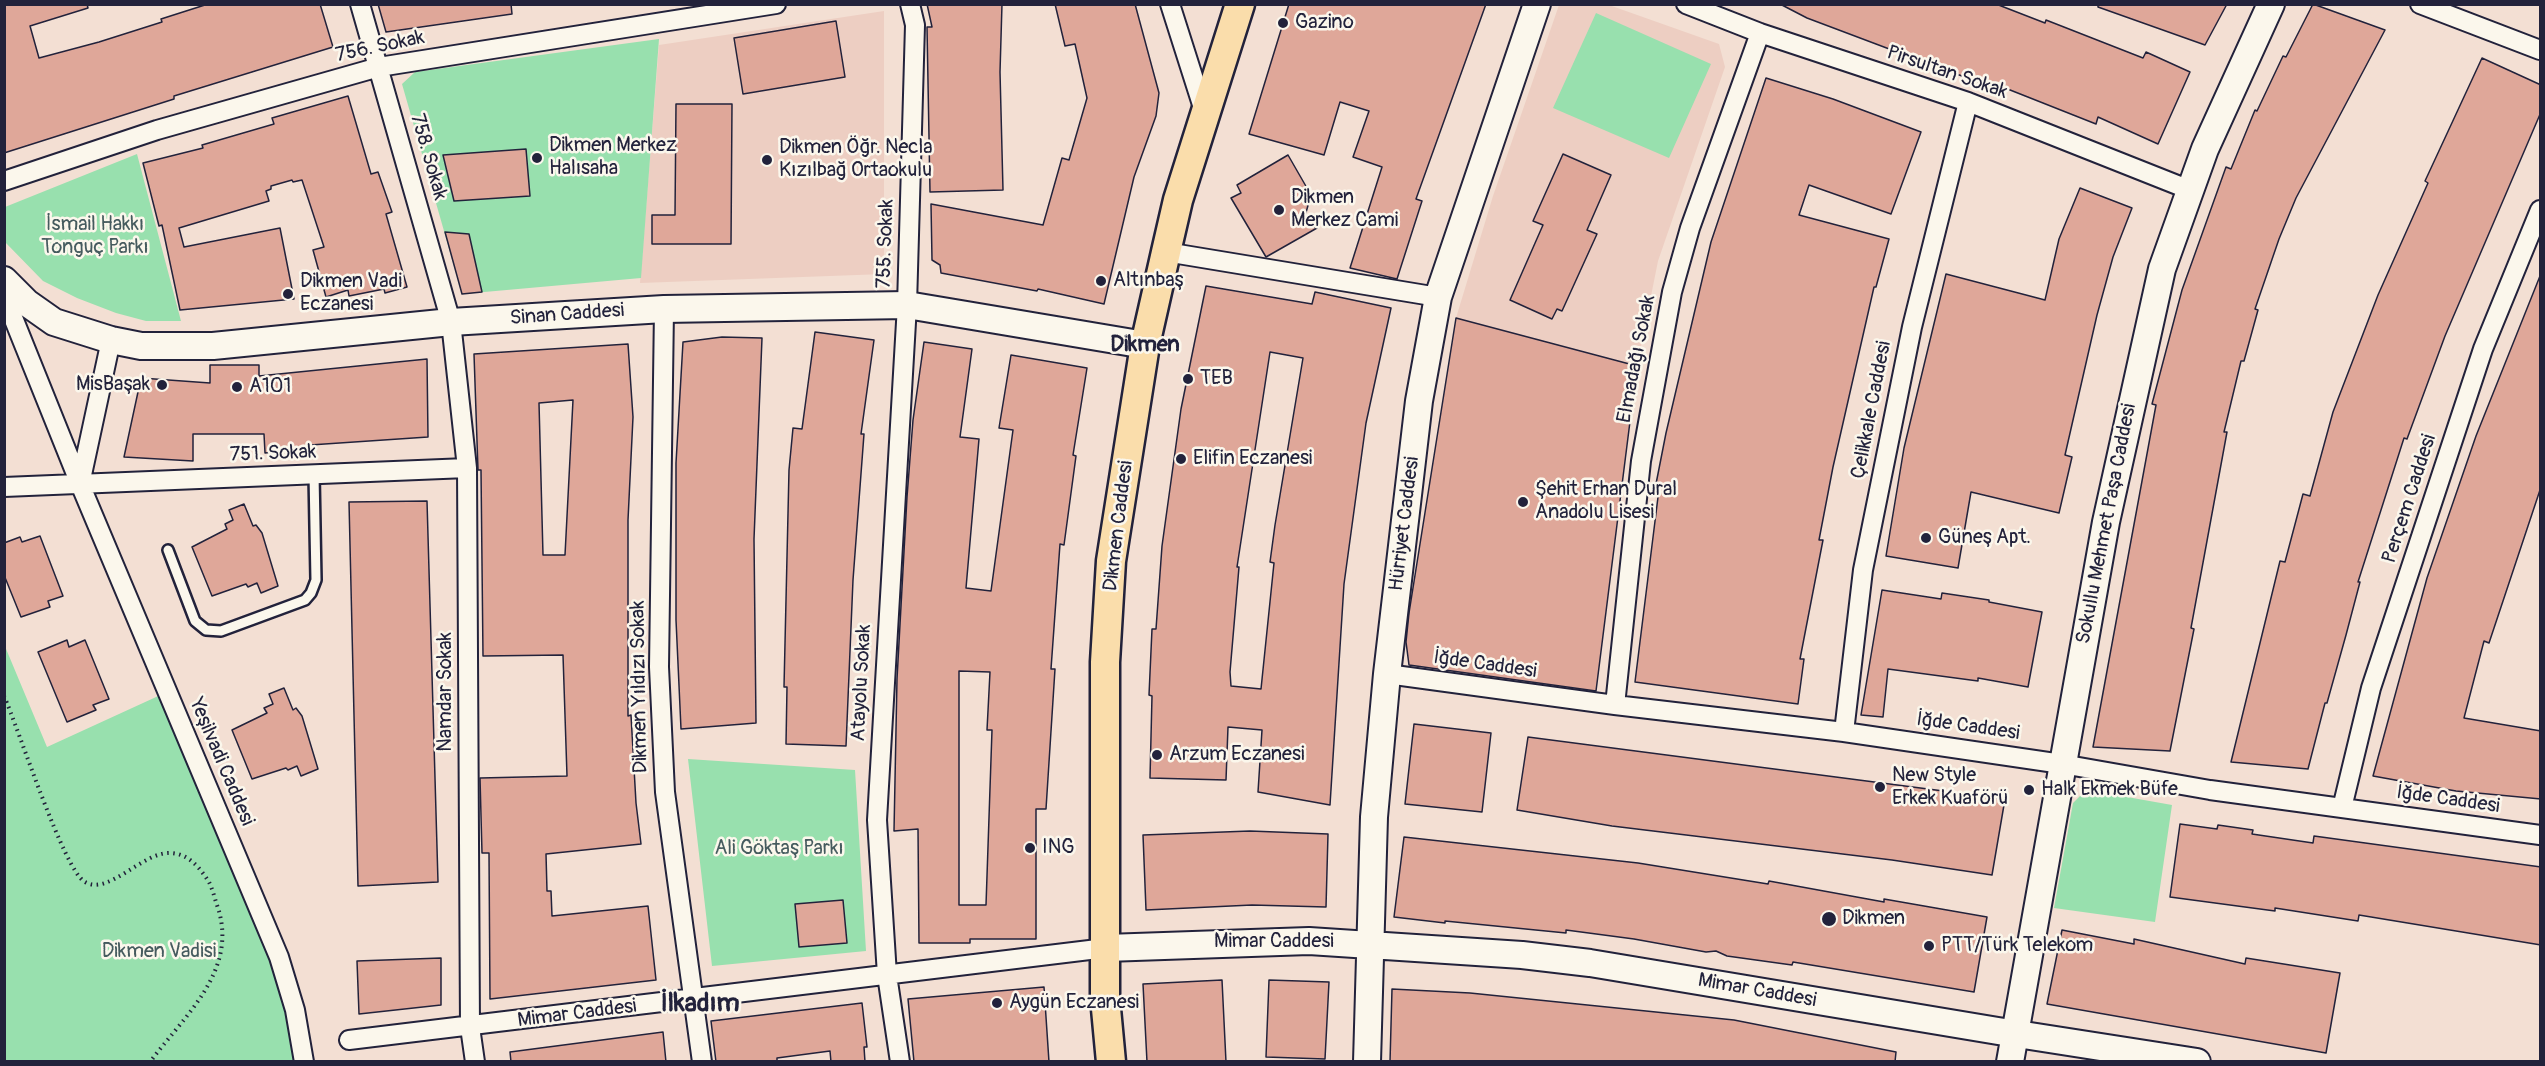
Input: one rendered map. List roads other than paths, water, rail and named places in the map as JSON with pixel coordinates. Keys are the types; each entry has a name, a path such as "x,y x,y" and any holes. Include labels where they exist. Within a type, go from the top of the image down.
{"main road":[{"name":"Dikmen Caddesi","path":"1111,1062 1106,998 1105,662 1111,572 1145,345 1166,252 1205,115 1240,4"},
{"name":"Hürriyet Caddesi","path":"1366,1062 1374,818 1387,674 1419,400 1438,297 1537,4"},
{"name":"Sokullu Mehmet Paşa Caddesi","path":"2010,1062 2062,764 2127,419 2162,269 2205,148 2271,4"},
{"name":"Sinan Caddesi","path":"4,280 27,303 54,322 111,340 141,346 213,345 451,322 664,309 907,305 1145,345"},
{"name":"Mimar Caddesi","path":"1106,948 1246,941 1371,943 1590,963 2197,1062"}],"street":[{"name":"758. Sokak","path":"360,4 451,322"},
{"name":"756. Sokak","path":"4,180 157,130 379,67 776,4"},
{"name":"755. Sokak","path":"907,305 915,25 910,4"},
{"path":"1170,4 1205,115"},
{"name":"Pirsultan Sokak","path":"1686,4 1760,33 1968,102 2190,190"},
{"path":"2420,4 2541,50"},
{"name":"Elmadağı Sokak","path":"1615,705 1636,493 1672,292 1690,228 1760,33"},
{"name":"Çelikkale Caddesi","path":"1844,732 1863,570 1912,327 1968,102"},
{"name":"Perçem Caddesi","path":"2342,808 2371,687 2471,383 2541,210"},
{"path":"1166,252 1438,297"},
{"name":"Yeşilvadi Caddesi","path":"4,295 44,387 80,484 279,957 295,1010 304,1062"},
{"name":"Atayolu Sokak","path":"900,1062 886,975 877,820 907,305"},
{"name":"Dikmen Yıldızı Sokak","path":"664,309 660,689 665,792 702,1062"},
{"name":"Namdar Sokak","path":"451,322 467,468 470,1027 475,1062"},
{"path":"80,484 111,340"},
{"name":"751. Sokak","path":"4,487 467,468"},
{"name":"İğde Caddesi","path":"1387,674 1615,705 1844,732 2062,764 2210,790 2541,835"},
{"name":"Mimar Caddesi","path":"349,1040 1106,948"}],"lane":[{"path":"168,550 195,621 206,630 222,631 305,600 311,593 316,580 314,474"}],"place":[{"name":"Gazino","path":"1283,23"},
{"name":"Dikmen Merkez Halısaha","path":"537,158"},
{"name":"Dikmen Öğr. Necla Kızılbağ Ortaokulu","path":"767,160"},
{"name":"Dikmen Merkez Cami","path":"1279,210"},
{"name":"Altınbaş","path":"1101,281"},
{"name":"Dikmen Vadi Eczanesi","path":"288,294"},
{"name":"TEB","path":"1188,379"},
{"name":"MisBaşak","path":"162,385"},
{"name":"A101","path":"237,387"},
{"name":"Elifin Eczanesi","path":"1181,459"},
{"name":"Şehit Erhan Dural Anadolu Lisesi","path":"1523,502"},
{"name":"Güneş Apt.","path":"1926,538"},
{"name":"Arzum Eczanesi","path":"1157,755"},
{"name":"New Style Erkek Kuaförü","path":"1880,787"},
{"name":"Halk Ekmek Büfe","path":"2029,790"},
{"name":"ING","path":"1030,848"},
{"name":"Dikmen","path":"1829,919"},
{"name":"PTT/Türk Telekom","path":"1929,946"},
{"name":"Aygün Eczanesi","path":"997,1003"}],"district":[{"name":"Dikmen","path":"1145,345"},
{"name":"İlkadım","path":"700,1004"}],"park label":[{"name":"İsmail Hakkı Tonguç Parkı","path":"95,236"},
{"name":"Ali Göktaş Parkı","path":"779,849"},
{"name":"Dikmen Vadisi","path":"159,952"}]}
